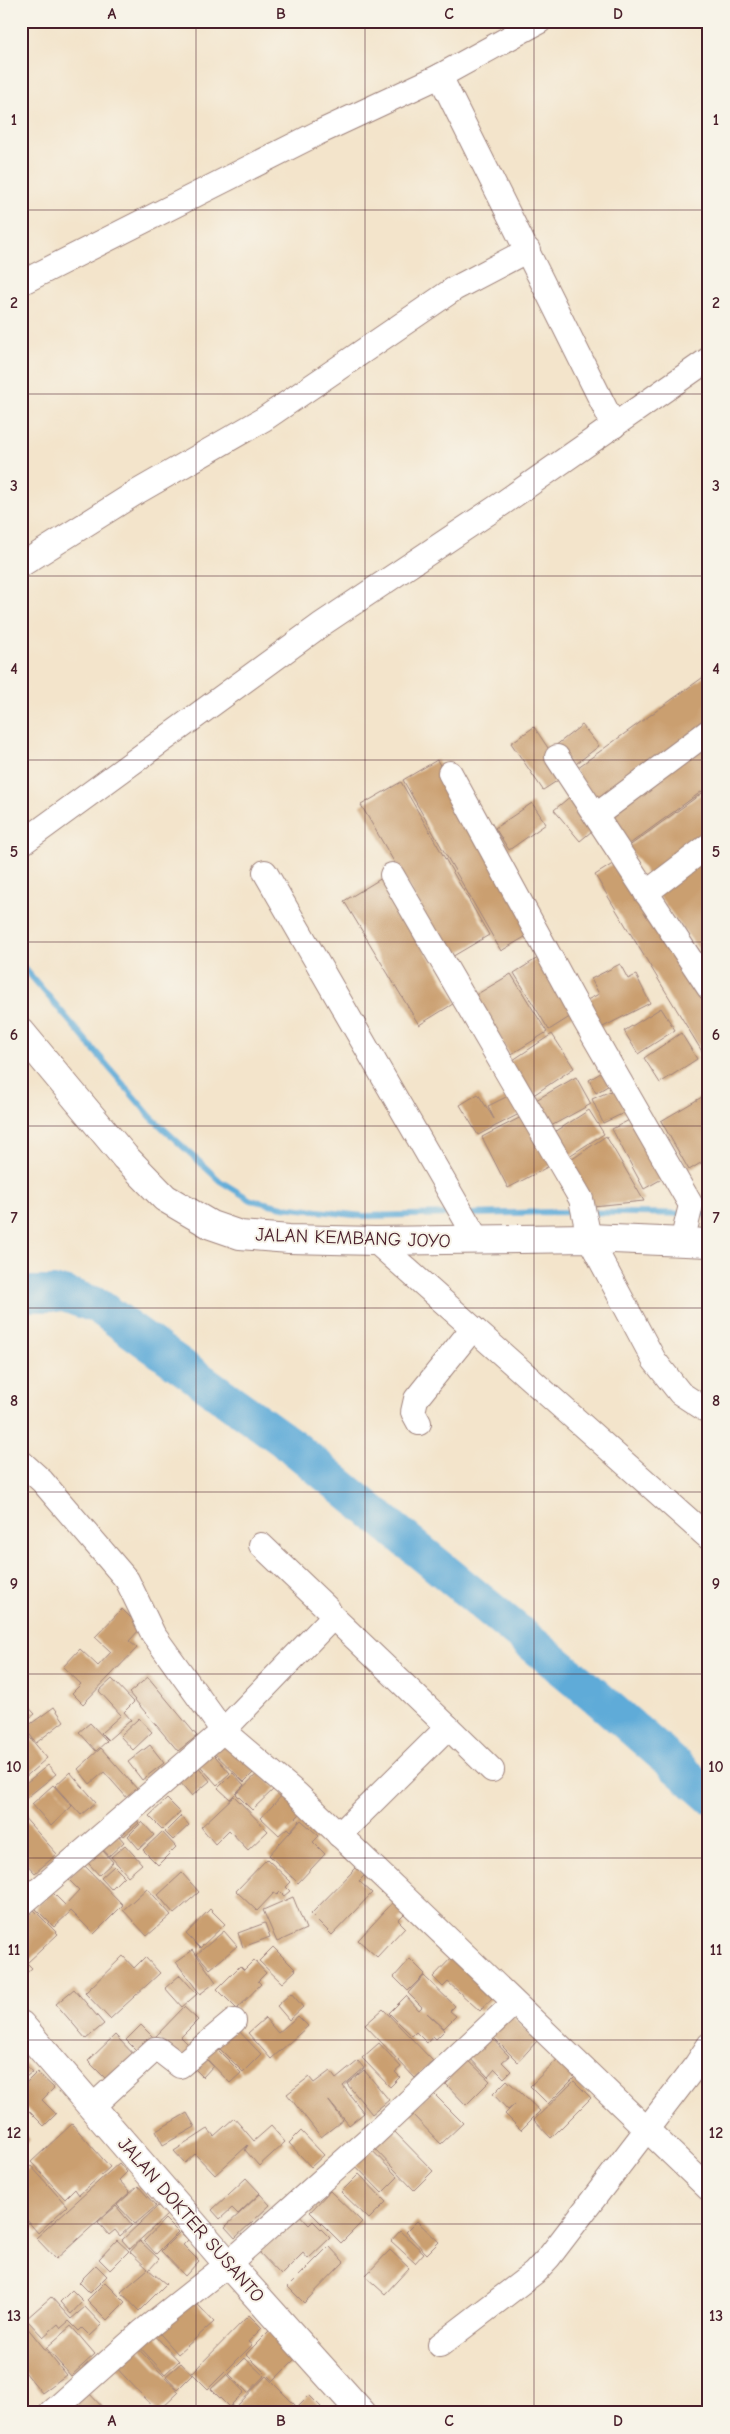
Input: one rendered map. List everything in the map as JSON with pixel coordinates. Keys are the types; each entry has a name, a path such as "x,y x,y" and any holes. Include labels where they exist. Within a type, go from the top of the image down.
{"main road":[{"name":"JALAN KEMBANG JOYO","path":"21,1032 124,1157 165,1198 211,1225 240,1235 289,1239 375,1241 589,1238 709,1243"},
{"name":"JALAN DOKTER SUSANTO","path":"21,2025 356,2411"}],"street":[{"path":"21,283 318,132 440,76 540,21"},
{"path":"440,76 614,426"},
{"path":"21,565 137,492 264,419 454,289 528,250"},
{"path":"21,844 322,624 614,426 709,359"},
{"path":"600,822 598,818 602,810 709,731"},
{"path":"557,757 646,893 702,961 709,988"},
{"path":"450,773 585,1021 700,1199 682,1242"},
{"path":"646,893 709,845"},
{"path":"265,872 478,1241"},
{"path":"392,875 581,1199 589,1238 654,1360 680,1393 709,1412"},
{"path":"375,1241 709,1538"},
{"path":"419,1423 413,1412 416,1399 473,1328"},
{"path":"21,1462 42,1482 127,1580 153,1634 223,1731 297,1794 709,2189"},
{"path":"261,1545 492,1770"},
{"path":"21,1905 223,1731 327,1623 331,1615"},
{"path":"339,1835 448,1727"},
{"path":"51,2413 142,2332 228,2264 372,2136 514,2003"},
{"path":"92,2107 155,2049 158,2048 180,2066 234,2021"},
{"path":"440,2345 534,2273 564,2238 709,2044"}],"building":[{"path":"709,673 709,725 599,805 574,770"},
{"path":"582,725 599,746 572,767 555,746"},
{"path":"534,727 566,775 543,790 511,743"},
{"path":"709,740 709,786 627,846 605,816"},
{"path":"437,760 535,931 501,951 403,780"},
{"path":"401,782 489,935 450,958 361,805"},
{"path":"709,788 709,839 652,881 628,847"},
{"path":"572,795 598,826 580,841 554,810"},
{"path":"532,803 546,824 509,850 495,828"},
{"path":"709,853 709,950 702,954 656,892"},
{"path":"619,860 709,1009 709,1063 595,875"},
{"path":"382,878 456,1002 419,1025 344,901"},
{"path":"541,956 576,1013 549,1030 514,973"},
{"path":"620,964 628,979 636,975 650,1003 599,1029 585,1001 599,994 591,979"},
{"path":"511,974 547,1032 510,1055 474,996"},
{"path":"661,1008 675,1030 638,1054 624,1031"},
{"path":"681,1033 697,1059 660,1083 644,1058"},
{"path":"552,1034 574,1068 532,1096 510,1062"},
{"path":"609,1068 616,1081 596,1093 589,1080"},
{"path":"576,1077 591,1104 551,1126 536,1100"},
{"path":"620,1087 630,1110 603,1123 592,1099"},
{"path":"516,1092 525,1111 478,1135 460,1105 478,1094 494,1119 488,1106"},
{"path":"707,1094 709,1158 689,1170 661,1121"},
{"path":"589,1110 604,1134 569,1156 555,1132"},
{"path":"529,1113 555,1163 508,1188 482,1137"},
{"path":"635,1117 667,1176 644,1189 612,1129"},
{"path":"606,1136 644,1201 593,1206 571,1160"},
{"path":"122,1609 141,1628 129,1641 137,1648 83,1704 72,1693 81,1684 63,1667 80,1649 98,1666 111,1652 95,1637"},
{"path":"148,1677 197,1736 178,1751 129,1693"},
{"path":"112,1679 134,1702 124,1712 131,1720 108,1740 101,1733 121,1715 99,1691"},
{"path":"21,1699 35,1714 21,1725"},
{"path":"54,1707 64,1721 36,1743 25,1728"},
{"path":"139,1718 152,1732 133,1750 120,1736"},
{"path":"90,1723 107,1741 96,1751 79,1732"},
{"path":"26,1733 47,1758 23,1779 21,1737"},
{"path":"222,1735 257,1769 244,1782 209,1748"},
{"path":"150,1745 164,1763 142,1780 128,1762"},
{"path":"101,1748 138,1790 128,1799 104,1772 90,1784 78,1769"},
{"path":"208,1748 230,1773 217,1785 195,1760"},
{"path":"192,1759 210,1781 192,1796 173,1774"},
{"path":"48,1765 56,1774 25,1799 21,1794 21,1787"},
{"path":"70,1772 96,1802 81,1815 55,1786"},
{"path":"259,1772 275,1788 252,1810 236,1794"},
{"path":"233,1773 244,1785 230,1799 218,1788"},
{"path":"53,1785 72,1806 51,1826 32,1804"},
{"path":"284,1793 303,1811 296,1818 299,1821 290,1831 287,1828 279,1835 261,1818"},
{"path":"234,1796 268,1831 248,1850 229,1830 215,1844 201,1827"},
{"path":"167,1799 180,1812 162,1829 149,1816"},
{"path":"130,1812 139,1823 124,1836 115,1825"},
{"path":"21,1814 57,1854 35,1873 21,1858"},
{"path":"181,1816 189,1825 173,1840 165,1832"},
{"path":"301,1820 319,1836 313,1842 325,1854 298,1883 269,1855"},
{"path":"142,1822 154,1835 139,1849 128,1836"},
{"path":"112,1828 124,1842 109,1856 96,1842"},
{"path":"162,1832 176,1847 158,1865 143,1850"},
{"path":"95,1842 113,1862 99,1875 81,1855"},
{"path":"125,1845 142,1864 128,1876 111,1857"},
{"path":"267,1859 291,1882 286,1887 290,1891 284,1896 280,1892 277,1895 274,1893 257,1911 236,1891"},
{"path":"82,1863 123,1905 94,1934 71,1911 54,1927 35,1908 52,1892 65,1905 79,1890 67,1878"},
{"path":"114,1866 124,1876 111,1889 101,1878"},
{"path":"357,1867 365,1875 359,1881 372,1893 332,1935 311,1914"},
{"path":"182,1873 199,1892 174,1914 158,1895"},
{"path":"147,1888 171,1915 147,1936 123,1910"},
{"path":"399,1896 411,1907 398,1920 405,1927 377,1957 358,1940"},
{"path":"293,1897 306,1929 277,1942 263,1910"},
{"path":"32,1908 58,1934 27,1963 32,1968 21,1978 21,1918"},
{"path":"210,1909 225,1924 200,1948 186,1934"},
{"path":"265,1923 270,1937 243,1947 238,1933"},
{"path":"224,1931 237,1946 210,1969 197,1954"},
{"path":"273,1947 296,1970 282,1983 259,1961"},
{"path":"193,1950 216,1982 200,1994 176,1962"},
{"path":"454,1955 495,1995 480,2011 448,1982 443,1987 433,1977"},
{"path":"123,1956 134,1968 145,1957 160,1973 110,2019 85,1993"},
{"path":"410,1959 425,1974 408,1991 394,1977"},
{"path":"254,1960 266,1973 258,1981 261,1984 237,2009 217,1989 240,1966 244,1970"},
{"path":"180,1975 197,1994 182,2007 165,1988"},
{"path":"424,1976 455,2006 450,2011 456,2016 444,2028 427,2013 445,2030 436,2039 433,2036 427,2043 416,2032 412,2036 389,2013 406,1996 419,2010 422,2007 408,1993"},
{"path":"74,1989 104,2024 86,2039 56,2004"},
{"path":"291,1993 303,2007 289,2020 277,2006"},
{"path":"184,2007 198,2020 181,2037 194,2050 182,2062 155,2037"},
{"path":"383,2009 433,2061 415,2078 365,2025"},
{"path":"507,2011 537,2041 518,2062 487,2031"},
{"path":"298,2016 308,2026 271,2059 248,2033 265,2018 278,2033"},
{"path":"141,2025 158,2042 143,2057 126,2040"},
{"path":"233,2025 261,2054 243,2072 214,2043"},
{"path":"485,2031 509,2056 502,2062 511,2071 504,2078 495,2069 488,2077 464,2052"},
{"path":"115,2035 139,2060 113,2086 88,2061"},
{"path":"379,2043 401,2067 395,2072 400,2077 390,2087 362,2058"},
{"path":"212,2044 241,2073 230,2083 202,2054"},
{"path":"199,2052 213,2066 203,2077 189,2063"},
{"path":"561,2056 579,2073 548,2104 530,2086"},
{"path":"466,2058 490,2081 466,2105 446,2084 450,2080 444,2074"},
{"path":"23,2061 32,2072 21,2081 21,2063"},
{"path":"358,2061 364,2068 343,2086 364,2113 349,2125 328,2100 343,2120 321,2137 287,2094 309,2077 314,2083 330,2071 336,2079"},
{"path":"364,2070 389,2100 372,2114 347,2084"},
{"path":"37,2072 54,2088 42,2100 56,2114 44,2126 21,2103 21,2088"},
{"path":"507,2080 540,2111 521,2130 505,2114 515,2104 508,2110 493,2094"},
{"path":"574,2081 591,2098 551,2138 534,2120"},
{"path":"432,2092 463,2123 441,2144 410,2112"},
{"path":"187,2113 195,2127 163,2145 156,2131"},
{"path":"234,2118 254,2141 271,2126 285,2142 259,2166 245,2150 248,2145 215,2175 195,2154 185,2163 174,2151 208,2129 214,2136"},
{"path":"72,2124 110,2167 79,2195 75,2189 65,2199 31,2162"},
{"path":"21,2128 30,2140 21,2147"},
{"path":"392,2129 433,2171 414,2190 373,2147"},
{"path":"301,2131 324,2155 311,2167 289,2143"},
{"path":"365,2143 398,2177 382,2193 349,2159"},
{"path":"119,2163 127,2172 119,2180 130,2192 56,2259 36,2238"},
{"path":"31,2166 67,2206 38,2233 21,2213 21,2174"},
{"path":"359,2174 386,2202 369,2219 341,2192"},
{"path":"246,2178 260,2193 238,2214 232,2208 220,2219 212,2210"},
{"path":"138,2186 156,2206 135,2224 117,2205"},
{"path":"330,2191 362,2222 341,2243 310,2212"},
{"path":"260,2194 270,2205 235,2238 225,2227"},
{"path":"116,2206 132,2225 120,2236 115,2230 109,2235 98,2222"},
{"path":"158,2206 167,2215 130,2249 122,2240"},
{"path":"295,2210 309,2225 313,2221 330,2238 308,2259 303,2253 281,2275 256,2249"},
{"path":"165,2219 178,2232 156,2254 144,2241"},
{"path":"417,2221 439,2242 427,2254 406,2232"},
{"path":"400,2231 424,2253 415,2263 391,2241"},
{"path":"180,2232 188,2240 183,2245 199,2261 185,2276 161,2251"},
{"path":"117,2240 129,2251 110,2270 99,2259"},
{"path":"140,2241 159,2259 149,2270 166,2284 139,2311 121,2292 148,2269 130,2252"},
{"path":"329,2246 344,2262 304,2303 288,2287"},
{"path":"390,2250 409,2268 385,2294 365,2276"},
{"path":"96,2265 107,2276 90,2293 79,2282"},
{"path":"105,2282 125,2302 107,2320 87,2300"},
{"path":"72,2290 83,2301 71,2314 60,2302"},
{"path":"189,2295 214,2322 178,2354 154,2327"},
{"path":"51,2297 71,2319 85,2307 102,2325 90,2336 82,2328 79,2331 69,2321 61,2328 58,2324 43,2337 26,2319"},
{"path":"249,2315 262,2328 248,2342 252,2345 208,2389 192,2373"},
{"path":"21,2320 66,2375 42,2393 21,2367"},
{"path":"71,2326 95,2354 71,2376 46,2348"},
{"path":"149,2329 179,2361 165,2374 135,2342"},
{"path":"269,2331 296,2358 273,2381 246,2354"},
{"path":"132,2342 179,2392 158,2412 111,2362"},
{"path":"245,2358 264,2376 248,2393 229,2374"},
{"path":"181,2363 192,2375 178,2389 166,2376"},
{"path":"227,2374 244,2392 229,2407 211,2389"},
{"path":"266,2376 297,2407 309,2395 321,2407 316,2413 242,2413 236,2407"},
{"path":"85,2389 108,2413 57,2413"},
{"path":"231,2405 239,2413 224,2413"}],"waterway":[{"path":"21,964 151,1117 220,1181 251,1200 283,1207 363,1216 455,1214"},
{"path":"468,1214 553,1212 709,1214"},
{"path":"21,1294 64,1294 98,1306 292,1446 591,1692 709,1795"}]}
